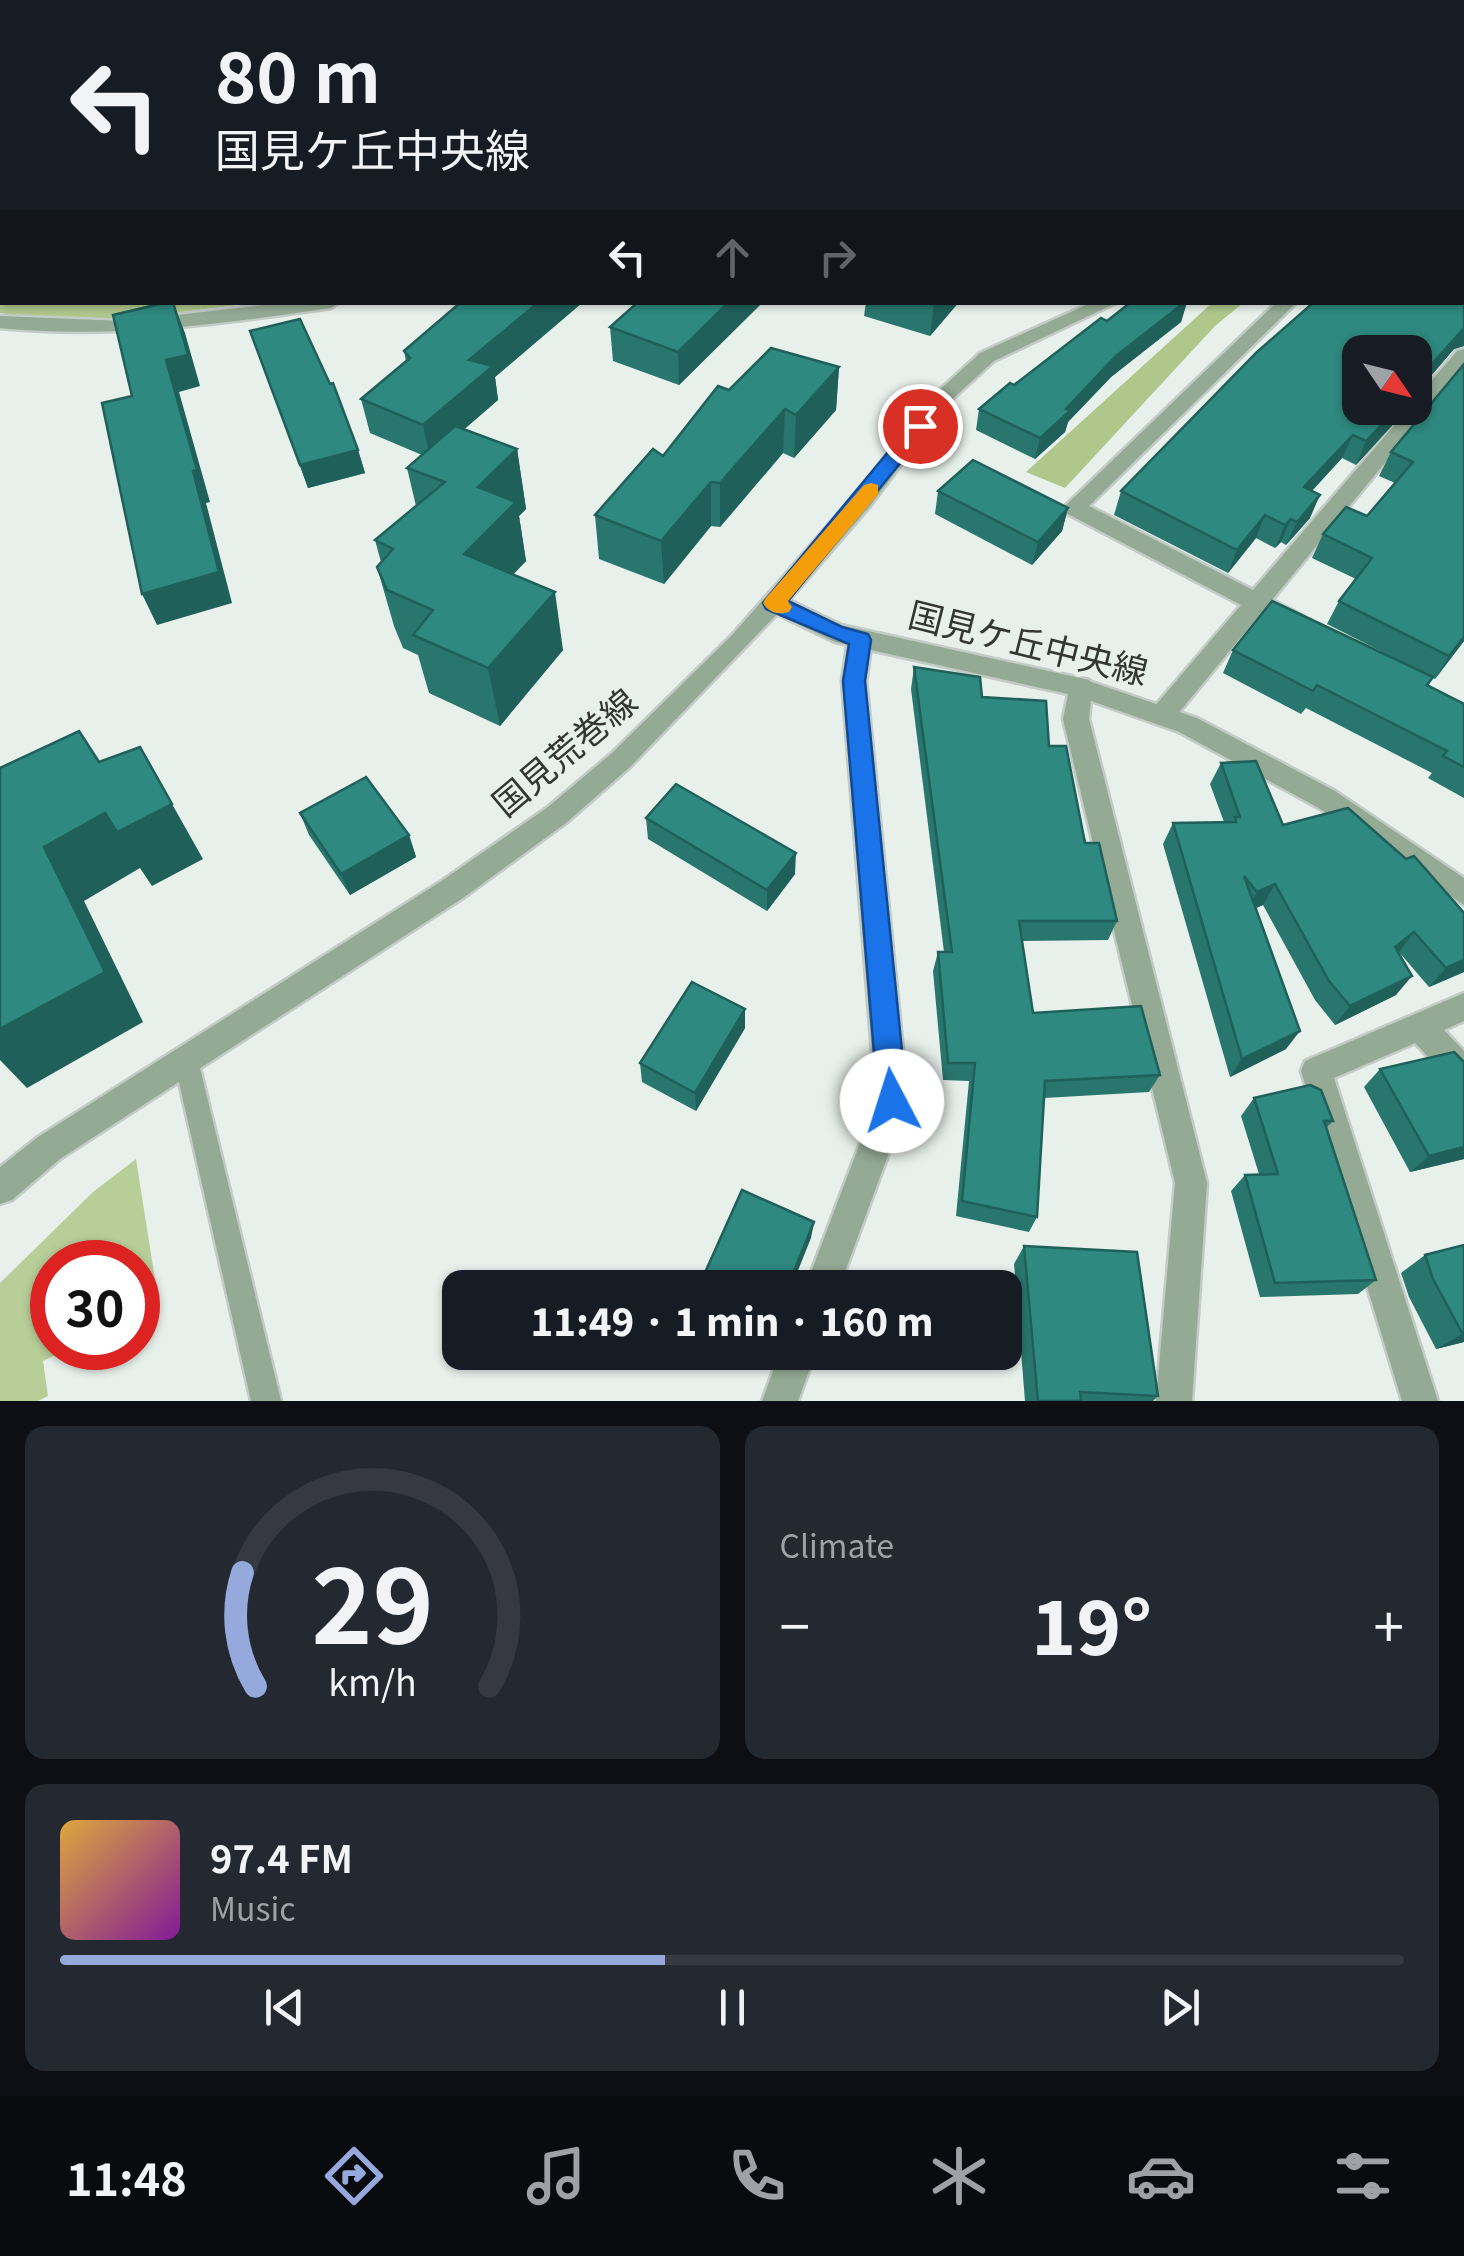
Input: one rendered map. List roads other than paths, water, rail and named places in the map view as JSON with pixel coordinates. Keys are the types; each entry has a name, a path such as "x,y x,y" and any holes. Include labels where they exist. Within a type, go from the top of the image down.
{"street":[{"path":"0,322 48,329 141,327 308,305"},
{"name":"国見荒巻線","path":"0,1188 49,1148 453,889 556,816 660,722 774,603 862,501 939,401 987,357 1102,305"},
{"path":"1285,305 1074,508 1324,637"},
{"path":"1163,714 1464,355"},
{"name":"国見ケ丘中央線","path":"774,603 836,633 860,640 1080,688 1163,714 1326,799 1464,893"},
{"path":"829,1270 892,1101 854,681 860,640"},
{"path":"1080,688 1076,720 1191,1183 1174,1401"},
{"path":"1420,1401 1316,1071 1464,1007"},
{"path":"1418,1026 1464,1073"},
{"path":"780,1400 791,1370"}],"lane":[{"path":"186,1060 266,1401"}]}
